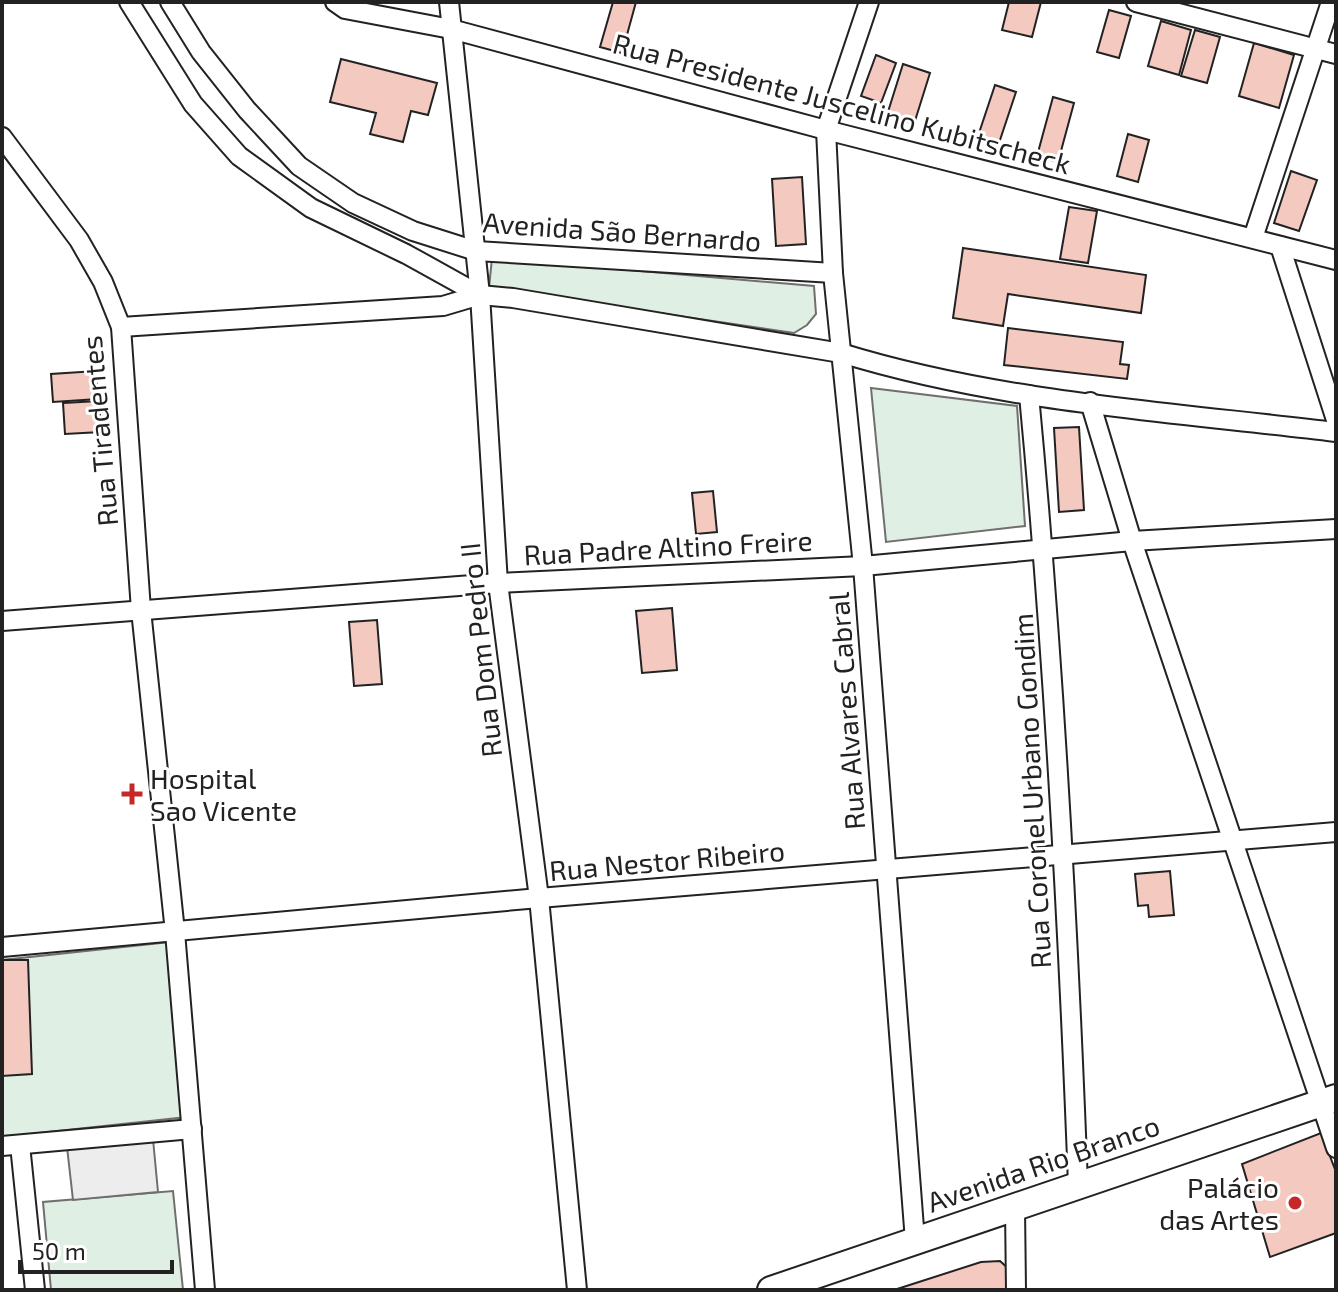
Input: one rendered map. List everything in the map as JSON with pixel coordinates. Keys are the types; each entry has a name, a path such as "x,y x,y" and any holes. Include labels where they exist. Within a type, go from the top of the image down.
{"main road":[{"name":"Avenida Rio Branco","path":"771,1290 1328,1100"}],"street":[{"path":"129,2 193,104 239,156 311,208 406,254 480,295"},
{"name":"Avenida São Bernardo","path":"170,2 201,52 247,110 299,166 353,203 413,231 476,251 833,273"},
{"name":"Rua Presidente Juscelino Kubitscheck","path":"335,2 345,9 451,29 826,130 1336,260"},
{"name":"Rua Dom Pedro II","path":"449,2 480,295 498,583 539,898 577,1290"},
{"path":"826,130 869,2"},
{"path":"1136,2 1336,54"},
{"path":"1253,238 1331,2"},
{"path":"169,69 201,52"},
{"name":"Rua Alvares Cabral","path":"826,130 833,273 863,566 915,1241"},
{"name":"Rua Tiradentes","path":"2,137 79,240 103,282 121,327 141,610 175,932 205,1290"},
{"path":"1280,246 1336,420"},
{"path":"121,327 443,306 480,295 841,353 885,366 1029,395 1336,432"},
{"name":"Rua Coronel Urbano Gondim","path":"1029,395 1044,549 1065,853 1078,1185"},
{"path":"1090,402 1132,541 1234,842 1328,1100 1336,1148"},
{"name":"Rua Padre Altino Freire","path":"2,621 498,583 863,566 1132,541 1336,529"},
{"name":"Rua Nestor Ribeiro","path":"2,947 539,898 1336,832"},
{"path":"35,1290 11,1145 192,1129"},
{"path":"1015,1208 1016,1290"}],"green space":[{"path":"492,258 814,286 816,314 807,325 794,333 489,288"},
{"path":"871,388 1017,406 1025,526 886,542"},
{"path":"170,942 187,1117 2,1137 2,960"},
{"path":"173,1191 183,1290 51,1290 43,1202"}],"shaded area":[{"path":"153,1139 158,1192 73,1200 67,1147"}],"building":[{"path":"613,2 636,2 622,53 600,47"},
{"path":"1009,2 1041,2 1032,37 1002,30"},
{"path":"1109,10 1131,16 1119,58 1097,52"},
{"path":"1161,21 1191,30 1179,75 1148,66"},
{"path":"1195,30 1220,37 1207,83 1181,76"},
{"path":"1254,43 1294,55 1279,108 1239,96"},
{"path":"876,55 896,63 881,103 861,96"},
{"path":"341,59 437,83 428,115 411,111 403,142 370,134 376,113 330,102"},
{"path":"903,64 930,73 914,124 887,115"},
{"path":"995,85 1016,92 998,146 977,139"},
{"path":"1053,97 1074,103 1058,162 1037,156"},
{"path":"1128,134 1149,140 1138,182 1117,176"},
{"path":"1291,171 1317,180 1299,231 1274,223"},
{"path":"802,177 806,244 776,246 772,179"},
{"path":"1069,207 1097,211 1088,263 1060,259"},
{"path":"963,248 1146,275 1141,313 1008,294 1003,326 953,318"},
{"path":"1008,328 1123,342 1120,364 1129,365 1127,379 1004,365"},
{"path":"96,371 98,399 53,402 51,374"},
{"path":"99,401 101,432 65,434 63,403"},
{"path":"1079,427 1084,510 1059,512 1054,428"},
{"path":"713,491 717,532 696,534 692,493"},
{"path":"672,608 677,670 642,673 636,611"},
{"path":"377,620 382,684 354,686 349,622"},
{"path":"1170,871 1174,915 1149,917 1148,905 1138,906 1135,874"},
{"path":"2,960 28,960 32,1074 2,1076"},
{"name":"Palácio das Artes","path":"1321,1133 1336,1172 1336,1233 1270,1257 1242,1164"},
{"path":"1000,1261 1011,1271 1009,1290 894,1290 981,1262"}],"place":[{"name":"Hospital Sao Vicente","path":"132,794"},
{"name":"Palácio das Artes","path":"1295,1203"}]}
